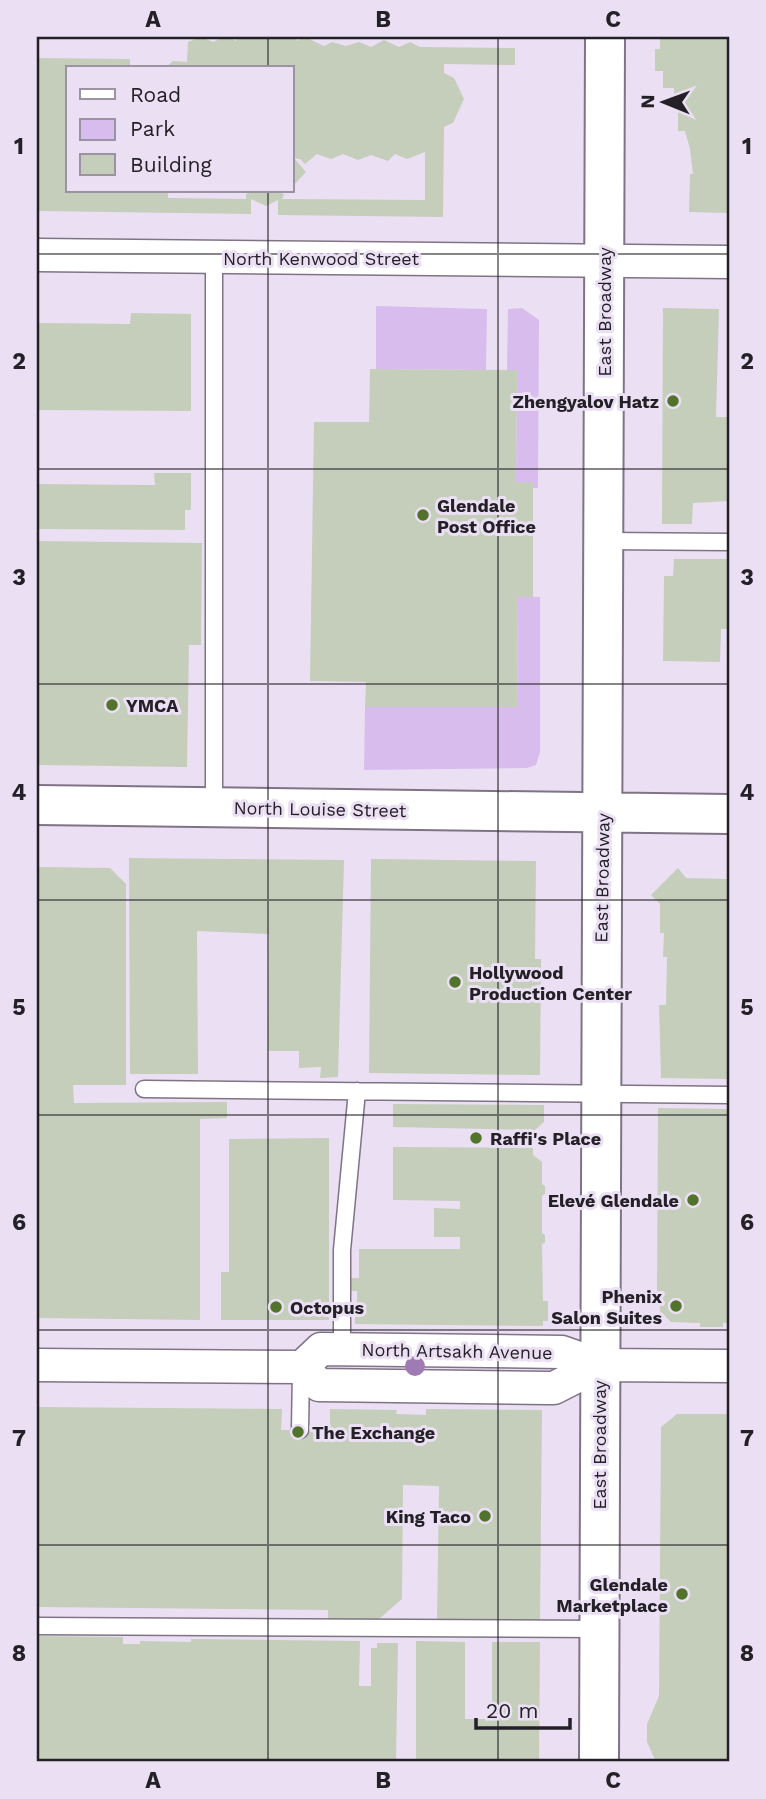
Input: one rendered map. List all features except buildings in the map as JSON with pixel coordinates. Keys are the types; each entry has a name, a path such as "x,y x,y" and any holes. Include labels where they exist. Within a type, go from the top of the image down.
{"main road":[{"name":"East Broadway","path":"599,1762 605,37"},
{"name":"North Louise Street","path":"37,805 729,814"}],"street":[{"name":"North Kenwood Street","path":"37,255 729,262"},
{"name":"North Artsakh Avenue","path":"321,1349 562,1352 599,1365 554,1388 319,1385 302,1367 321,1349"},
{"path":"37,1365 302,1367"},
{"path":"599,1365 729,1366"}],"lane":[{"path":"214,258 214,808"},
{"path":"604,541 729,542"},
{"path":"144,1089 729,1095"},
{"path":"342,1349 342,1250 357,1091"},
{"path":"300,1430 302,1367"},
{"path":"37,1626 599,1629"}],"green space":[{"path":"376,306 487,309 486,370 376,369"},
{"path":"522,308 539,320 538,488 533,488 532,482 516,482 517,371 507,370 508,309"},
{"path":"518,597 540,597 540,752 536,765 527,768 364,770 365,707 517,707"}],"place":[{"name":"Zhengyalov Hatz","path":"673,401"},
{"name":"Glendale Post Office","path":"423,515"},
{"name":"YMCA","path":"112,705"},
{"name":"Hollywood Production Center","path":"455,982"},
{"name":"Raffi's Place","path":"476,1138"},
{"name":"Elevé Glendale","path":"693,1200"},
{"name":"Phenix Salon Suites","path":"676,1306"},
{"name":"Octopus","path":"276,1307"},
{"name":"The Exchange","path":"298,1432"},
{"name":"King Taco","path":"485,1516"},
{"name":"Glendale Marketplace","path":"682,1594"}]}
